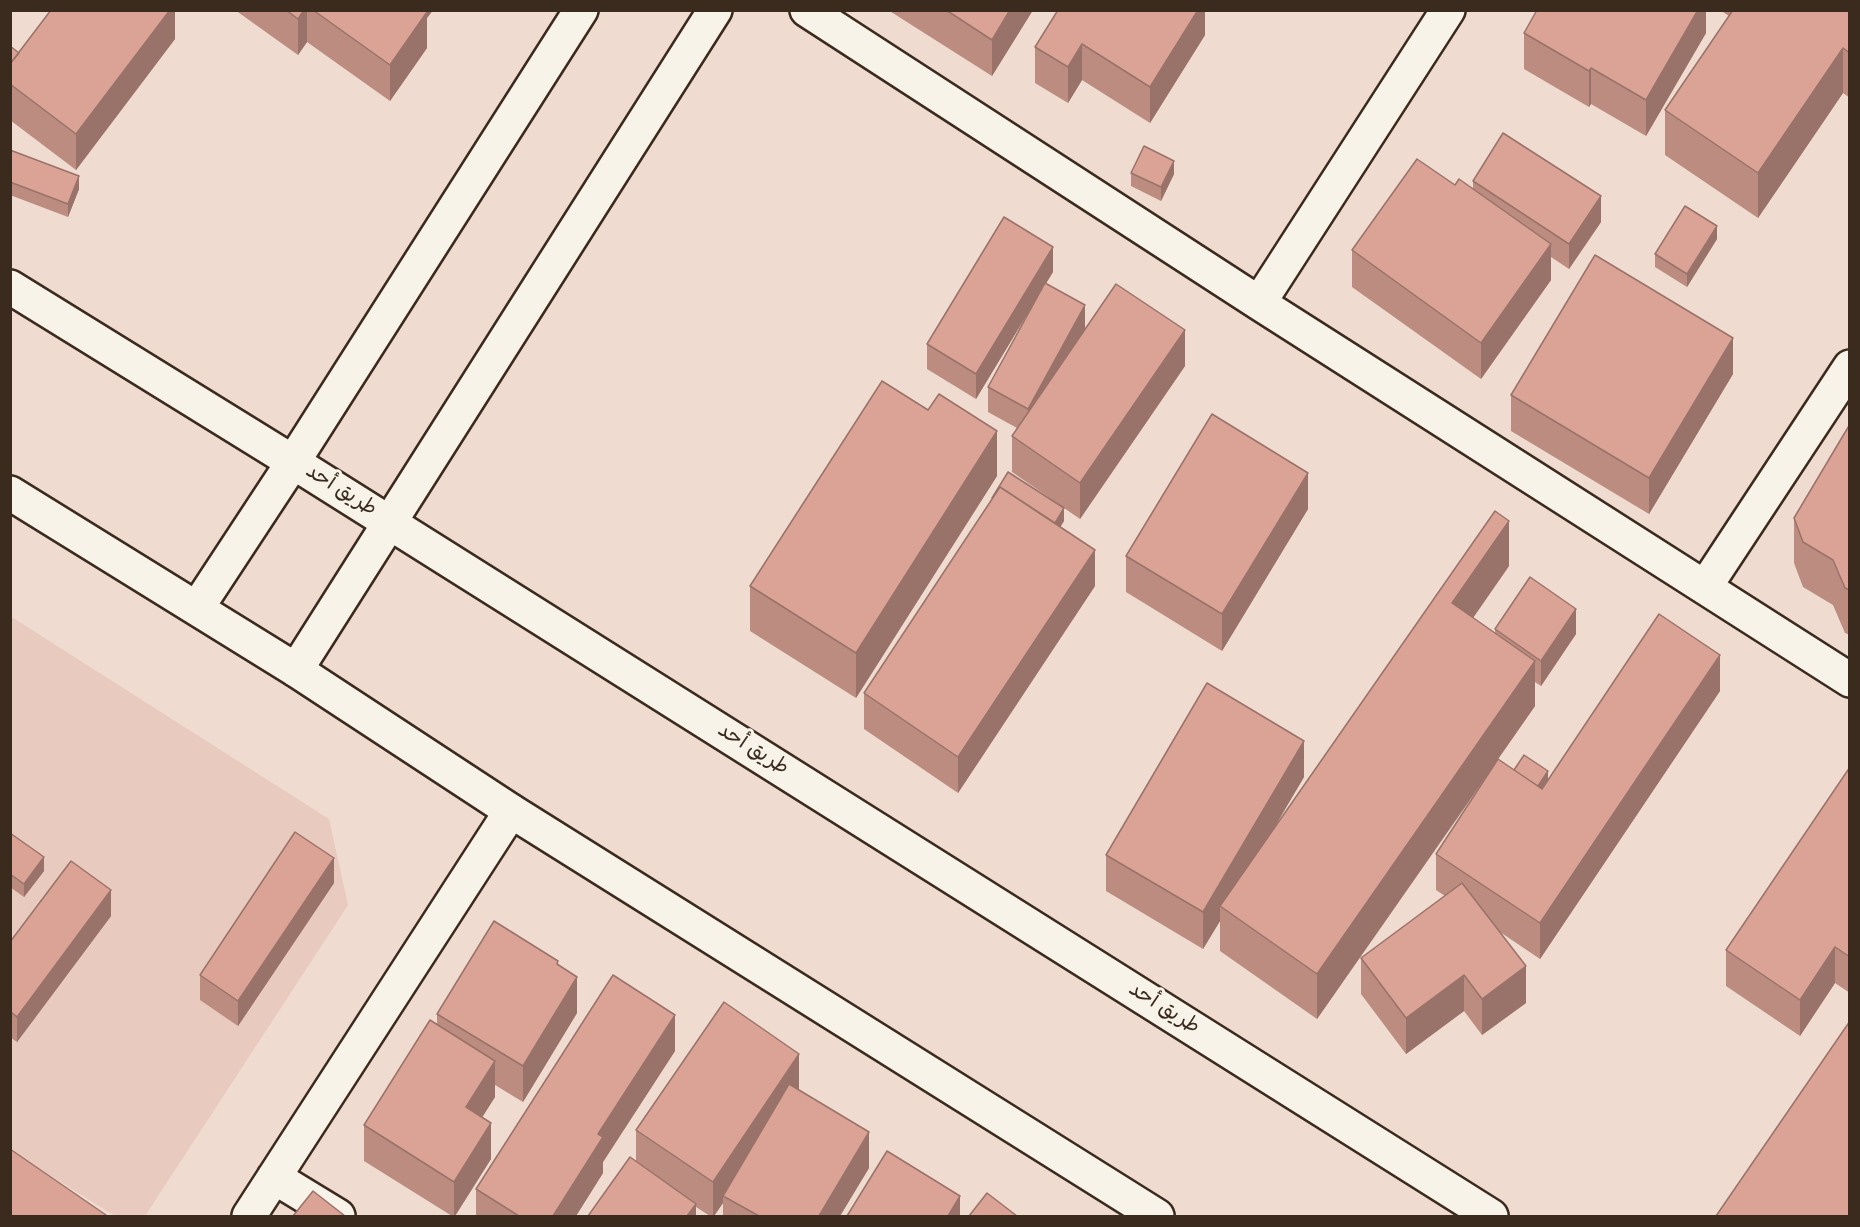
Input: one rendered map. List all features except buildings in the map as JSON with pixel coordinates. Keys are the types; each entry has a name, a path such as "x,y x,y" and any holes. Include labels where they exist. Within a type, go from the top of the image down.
{"street":[{"path":"197,608 293,462 581,10"},
{"path":"296,670 715,10"},
{"path":"807,10 1259,303 1850,680"},
{"path":"1259,303 1448,10"},
{"name":"طريق أحد","path":"10,287 389,522 1491,1216"},
{"path":"1705,587 1850,367"},
{"path":"10,493 296,670 510,811 1157,1216"},
{"path":"249,1216 510,811"},
{"path":"274,1177 338,1216"}],"shaded area":[{"path":"10,616 329,819 348,905 145,1216 115,1216 11,1151"}]}
